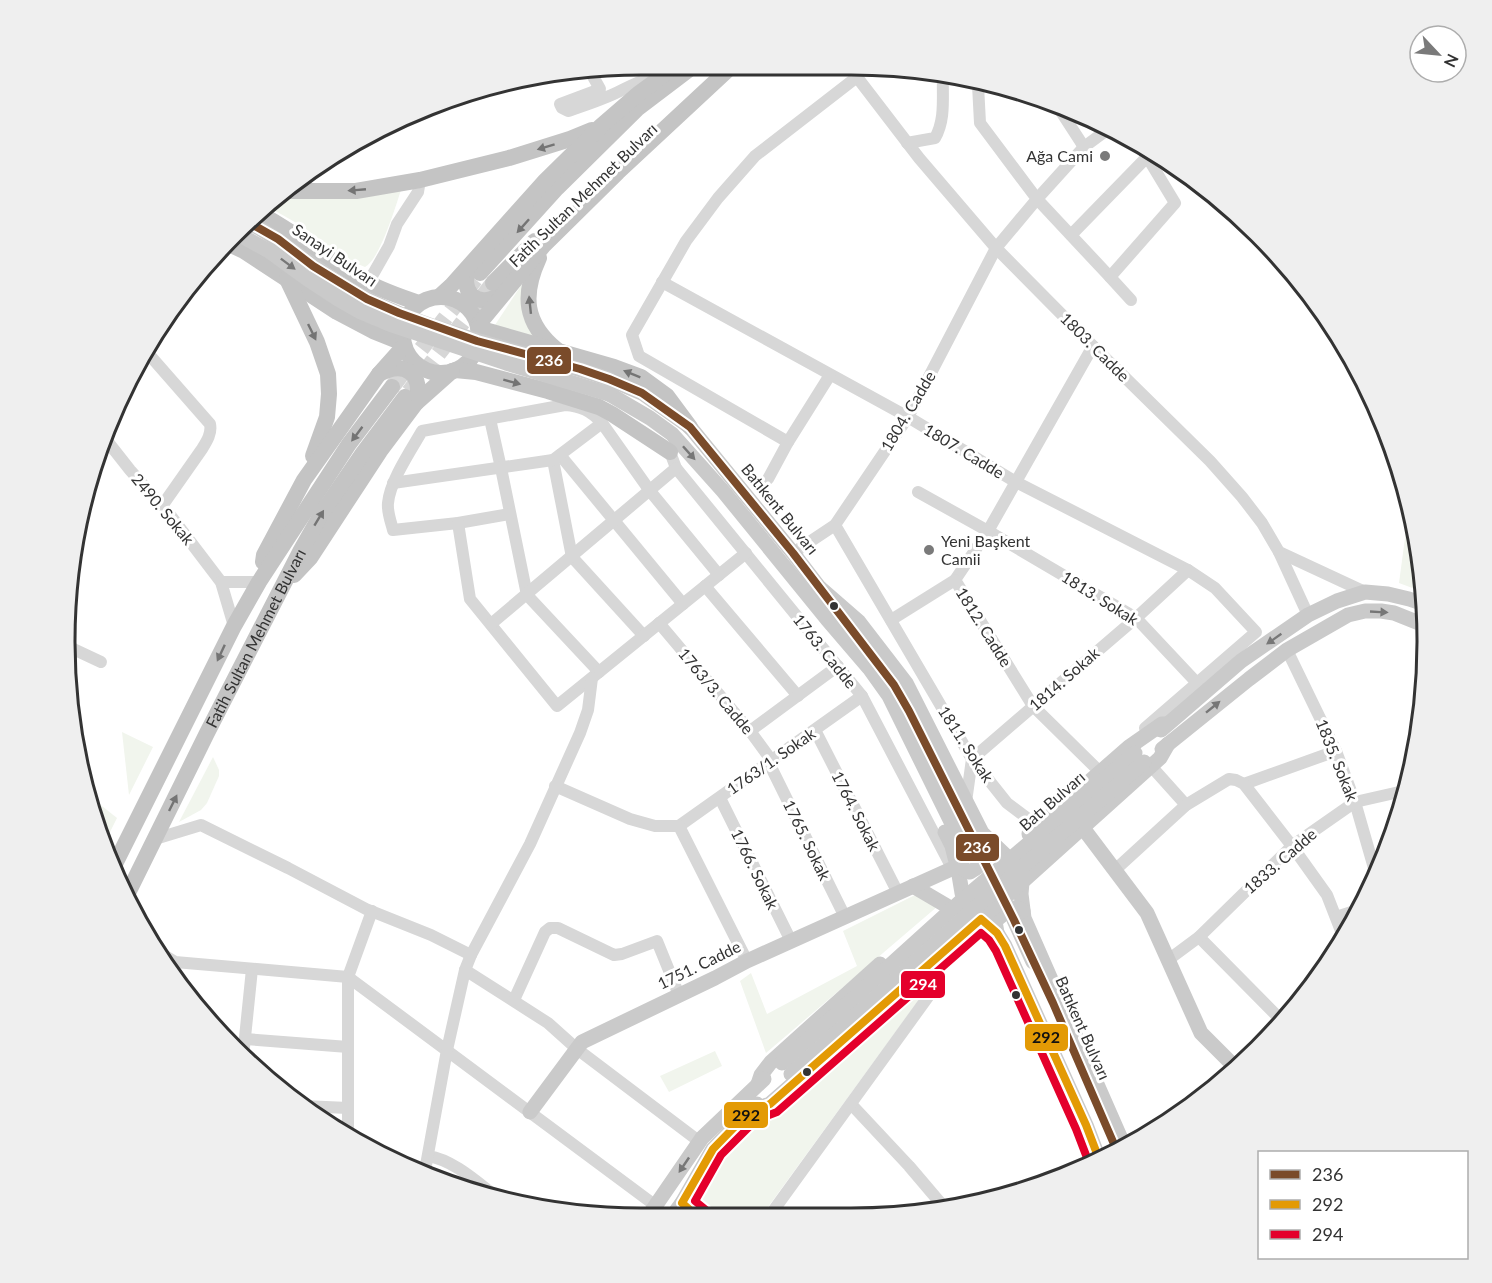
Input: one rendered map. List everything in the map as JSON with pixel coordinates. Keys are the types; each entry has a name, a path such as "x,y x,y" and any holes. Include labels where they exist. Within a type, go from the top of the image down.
{"highway":[{"path":"478,327 490,274 544,182 601,126 638,94 667,75"},
{"name":"Fatih Sultan Mehmet Bulvarı","path":"490,274 557,188 637,109 677,75"},
{"name":"Fatih Sultan Mehmet Bulvarı","path":"490,274 676,107 720,75"},
{"path":"440,296 452,286 490,274 544,245 722,75"},
{"path":"298,191 356,191 420,180 509,158 570,139 601,126"},
{"path":"267,217 376,287 419,303"},
{"path":"544,245 531,275 528,305 534,324 546,340 560,352"},
{"path":"235,247 337,312 404,345"},
{"path":"287,279 317,342 329,384 327,417 304,480"},
{"path":"368,328 382,314 386,301 376,287"},
{"path":"404,396 454,371 475,353 479,338 478,327 473,315 453,298 440,296 419,303 404,324 404,345 408,356 417,365 429,372 442,373 454,371 476,372 548,391 599,408 612,414 673,460"},
{"path":"478,327 641,377 666,396 690,427"},
{"path":"259,582 264,555 304,480 379,374 404,345"},
{"path":"379,374 393,368 403,369 412,374 419,389 404,396"},
{"name":"Fatih Sultan Mehmet Bulvarı","path":"118,858 234,626 259,582 349,444 404,396"},
{"name":"Fatih Sultan Mehmet Bulvarı","path":"131,887 279,591 322,513 404,396"}],"main road":[{"name":"Sanayi Bulvarı","path":"257,227 278,238 313,266 367,299 435,333"},
{"name":"Sanayi Bulvarı","path":"245,237 269,250 306,278 359,310 392,326 435,333"},
{"name":"Batıkent Bulvarı","path":"435,333 506,363 642,393 690,427 793,553 894,685 968,855"},
{"name":"Batıkent Bulvarı","path":"609,387 672,434 723,490 869,668 889,696 968,855"},
{"path":"650,418 664,438 673,460"},
{"path":"820,588 859,622 906,683 982,833 968,855 962,893 981,919 1009,923 1024,918 1121,1139"},
{"name":"Batı Bulvarı","path":"1144,760 1167,724 1241,661 1308,615 1337,601 1365,592 1388,594 1416,601"},
{"name":"Batı Bulvarı","path":"679,1208 713,1149 787,1068 1144,760 1168,744 1287,650 1348,615 1381,610 1416,622"},
{"path":"758,1084 761,1075 771,1062 947,906 1129,747 1162,724 1167,724"},
{"path":"750,1111 770,1104 981,919 1083,828 1144,760"},
{"path":"1083,828 1147,913 1201,1033 1230,1062"},
{"path":"968,855 1005,855"},
{"name":"1751. Cadde","path":"530,1112 582,1042 747,961 913,886 968,855"},
{"path":"1005,855 1022,882 1021,894 1009,923 1005,946 1097,1152"},
{"path":"913,886 947,906"},
{"name":"Batıkent Bulvarı","path":"1009,923 1053,1003 1114,1143"},
{"name":"Batıkent Bulvarı","path":"1009,923 1049,1030 1101,1150"},
{"name":"Batı Bulvarı","path":"655,1208 699,1142 758,1084 787,1068"}],"street":[{"path":"788,442 639,356 632,335 693,232 718,198 755,156 852,75"},
{"name":"1803. Cadde","path":"856,75 907,143 996,248 1242,496 1279,552 1308,615"},
{"path":"593,77 600,89 560,104 562,108 568,111 648,78 660,78"},
{"path":"907,143 935,138 941,127 943,83"},
{"path":"978,90 980,123 1037,199 1131,300"},
{"path":"1065,117 1084,147"},
{"name":"1804. Cadde","path":"793,553 835,525 908,417 996,248 1084,147 1102,134"},
{"path":"1071,235 1146,158"},
{"path":"1110,277 1174,204 1149,160"},
{"path":"376,287 397,224 418,192 420,180"},
{"name":"1807. Cadde","path":"662,282 908,417 1016,482 1188,570 1215,588 1256,632"},
{"name":"1812. Cadde","path":"1093,346 988,531 955,580 1033,706 1098,770"},
{"path":"151,357 210,424 211,428 202,449 162,506"},
{"path":"768,479 830,375"},
{"path":"510,514 458,523 393,530 388,503 393,483 422,431 565,405 579,406 595,415 602,423 650,491 719,574"},
{"path":"490,419 527,595 596,675"},
{"path":"393,483 501,468 556,457 602,423"},
{"name":"2490. Sokak","path":"110,445 162,506 221,582 234,626"},
{"path":"556,457 614,521 683,604"},
{"path":"556,457 572,557 644,636"},
{"path":"491,624 650,491 673,460"},
{"name":"1763. Cadde","path":"673,460 862,696 968,855"},
{"name":"1813. Sokak","path":"918,492 1136,618 1197,683"},
{"path":"458,523 470,599 558,706 746,553"},
{"name":"1811. Sokak","path":"835,525 972,759 1007,803 1035,824 1256,632"},
{"path":"1279,552 1365,592"},
{"name":"1814. Sokak","path":"972,759 1136,618 1188,570"},
{"path":"891,620 955,580"},
{"path":"221,582 259,582"},
{"path":"705,586 798,696"},
{"name":"1763/3. Cadde","path":"659,623 750,731 770,762"},
{"path":"75,649 101,662"},
{"name":"1835. Sokak","path":"1287,650 1336,751 1355,802 1372,862"},
{"path":"750,731 838,666"},
{"path":"426,1165 447,1050 465,970 530,844 580,733 596,675"},
{"name":"1763/1. Sokak","path":"680,826 862,696"},
{"name":"1764. Sokak","path":"814,730 898,893"},
{"path":"1115,870 1186,805 1229,779 1240,782 1336,751"},
{"path":"966,802 972,759"},
{"path":"1144,760 1186,805"},
{"name":"1765. Sokak","path":"770,762 844,917"},
{"path":"1240,782 1292,846 1327,895 1340,927"},
{"path":"555,786 630,819 655,826 680,826 747,961"},
{"name":"1833. Cadde","path":"1168,960 1199,937 1292,846 1355,802 1397,793"},
{"name":"1766. Sokak","path":"720,798 791,941"},
{"path":"155,839 201,825 372,911 431,935 471,955"},
{"path":"348,1126 348,977 372,911"},
{"path":"1336,917 1347,913"},
{"path":"514,1000 545,932 552,927 614,955 657,941 679,995"},
{"path":"1199,937 1276,1015"},
{"path":"174,961 348,977 530,1112 647,1208"},
{"path":"244,1045 252,969"},
{"path":"465,970 548,1023 577,1049 699,1142"},
{"path":"775,1208 933,990"},
{"path":"245,1039 348,1047"},
{"path":"851,1104 938,1201"},
{"path":"318,1107 348,1108"},
{"path":"428,1156 450,1162 482,1185"}],"shaded area":[{"path":"401,190 381,244 371,262 365,267 346,259 300,225 275,211 289,199 324,199"},
{"path":"522,284 538,339 495,325"},
{"path":"1406,531 1414,589 1399,583"},
{"path":"122,732 153,747 129,795"},
{"path":"213,757 219,770 219,776 207,803 201,810 179,822"},
{"path":"99,804 117,818 109,834"},
{"path":"917,894 938,906 766,1053 740,981 751,973 767,1014 857,966 843,931"},
{"path":"953,953 767,1208 699,1208 692,1203 754,1120"},
{"path":"715,1051 722,1066 669,1092 660,1076"}],"tunnel":[{"path":"392,387 480,273"},
{"path":"409,392 493,283"}],"transit line":[{"name":"236","path":"256,227 278,239 313,266 367,299 477,341 609,379 642,393 690,427 793,553 894,685 1014,920 1114,1143"},
{"name":"292","path":"688,1208 682,1203 713,1149 750,1111 770,1104 981,919 997,933 1005,946 1096,1152"},
{"name":"294","path":"704,1208 695,1201 721,1155 756,1120 777,1112 981,933 996,951 1086,1156"}],"place":[{"name":"Ağa Cami","path":"1105,156"},
{"name":"Yeni Başkent Camii","path":"929,550"}]}
